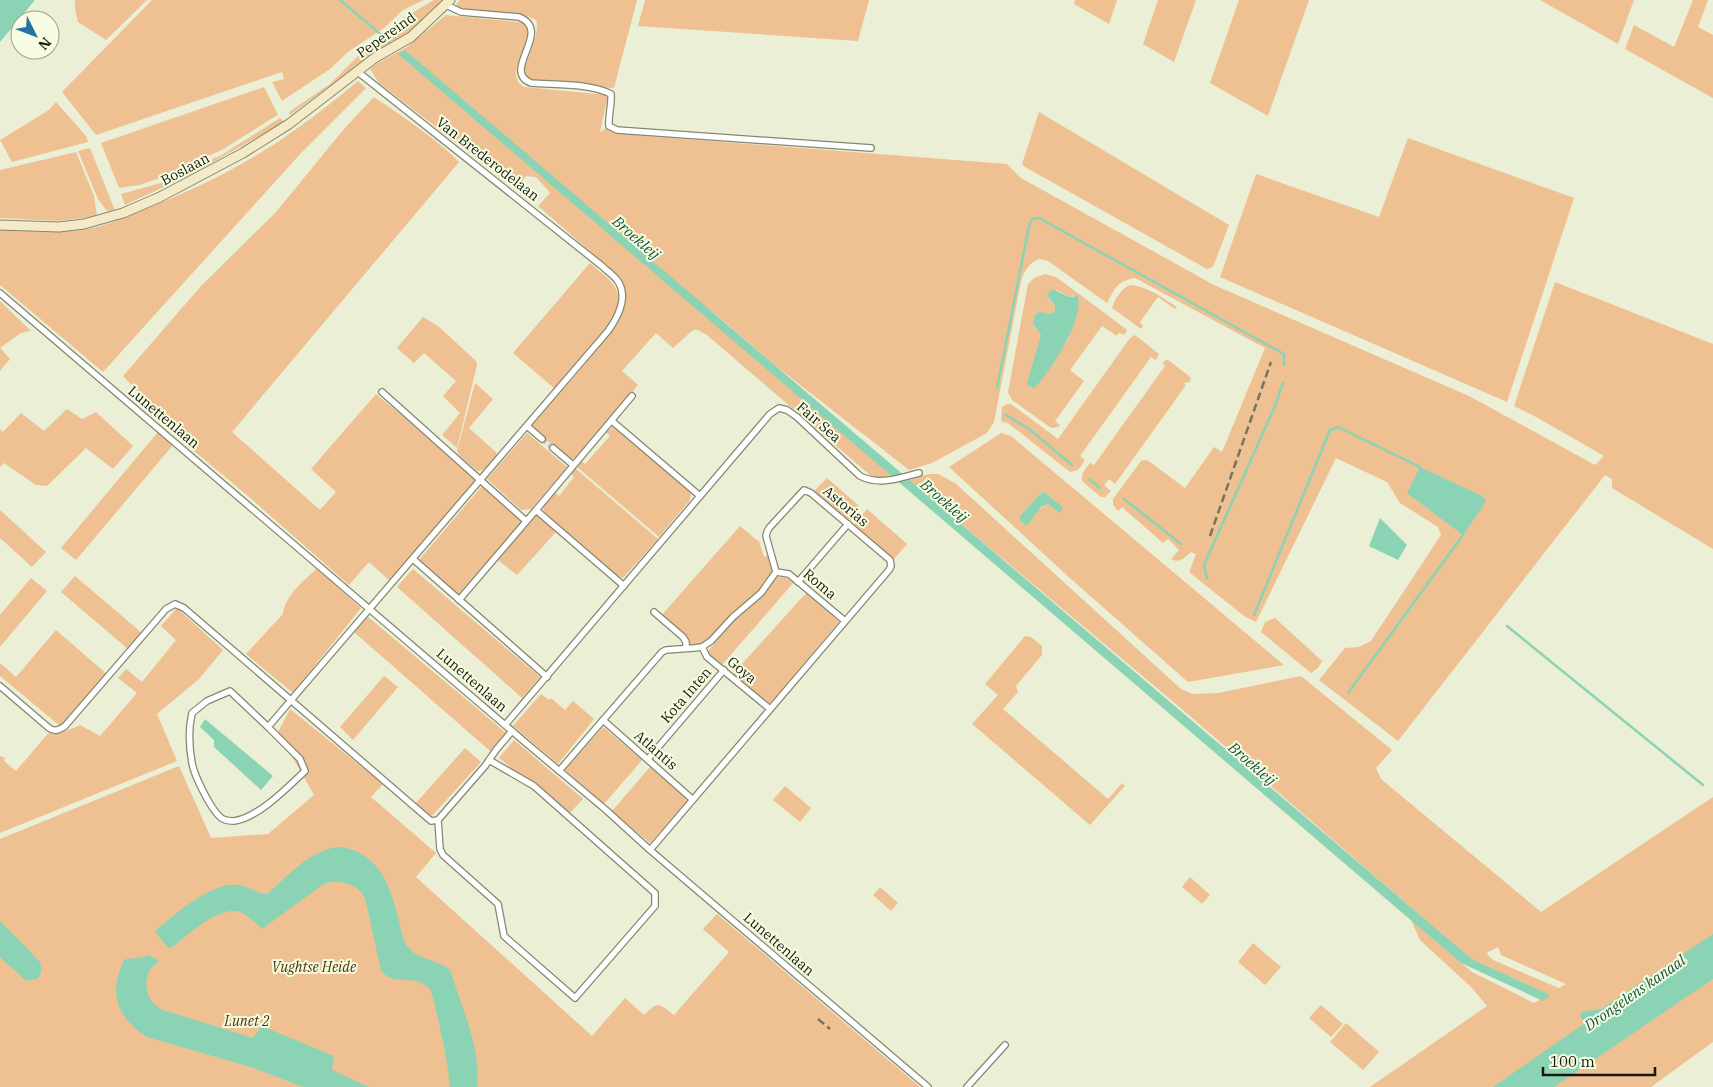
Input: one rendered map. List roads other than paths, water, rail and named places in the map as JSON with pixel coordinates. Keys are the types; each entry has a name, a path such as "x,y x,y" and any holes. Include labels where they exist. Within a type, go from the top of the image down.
{"main road":[{"name":"Pepereind","path":"358,72 376,57 403,43 448,3"},
{"name":"Boslaan","path":"0,225 59,227 84,224 123,213 160,197 244,153 290,124 358,72"}],"street":[{"path":"448,3 461,12 526,19 532,27 532,36 521,68 521,75 525,81 604,90 611,94 609,126 617,130 871,148"},
{"name":"Van Brederodelaan","path":"268,727 608,332 620,311 622,296 620,286 616,279 602,266 358,72"},
{"name":"Lunettenlaan","path":"0,293 928,1087"},
{"path":"382,392 526,521"},
{"path":"459,600 632,396"},
{"name":"Fair Sea","path":"700,496 770,414 778,408 787,410 797,417 860,476 874,481 889,480 920,473"},
{"path":"505,725 700,496 612,421"},
{"path":"527,426 542,439"},
{"path":"553,448 573,465"},
{"name":"Astorias","path":"650,850 891,566 890,560 811,493 804,490 767,532 766,536 776,572"},
{"path":"536,510 624,586"},
{"path":"798,582 848,524"},
{"path":"413,559 547,676"},
{"path":"559,772 662,652 702,647 761,593 776,572"},
{"name":"Roma","path":"776,572 789,574 845,621"},
{"path":"0,686 49,728 59,730 65,726 166,609 175,604 184,608 431,821 438,820 490,760 512,731"},
{"path":"654,612 683,637 686,642 686,648"},
{"name":"Goya","path":"702,647 707,657 770,709"},
{"name":"Kota Inten","path":"648,759 724,670"},
{"path":"230,692 268,727 300,758 305,771 258,812 234,821 223,820 217,814 203,790 192,765 188,731 192,714 207,701 230,692"},
{"name":"Atlantis","path":"603,720 692,799"},
{"path":"438,820 440,849 443,855 498,904 504,936 575,998 655,906 656,893 534,786 490,760"},
{"path":"967,1087 1005,1045"}],"water":[{"path":"0,0 35,0 27,10 10,10 10,30 0,42"},
{"path":"405,50 1467,955 1550,995 1543,1001 1461,963 398,54"},
{"path":"1052,289 1070,297 1078,296 1076,319 1057,358 1034,389 1027,384 1041,335 1033,324 1035,315 1039,312 1050,314 1055,311 1055,306 1047,295"},
{"path":"1420,467 1482,496 1486,500 1463,535 1407,493"},
{"path":"1044,492 1063,507 1060,513 1048,504 1041,507 1028,524 1025,525 1019,517"},
{"path":"1380,518 1407,545 1398,560 1369,546"},
{"path":"205,719 273,776 261,790 214,747 214,740 200,727"},
{"path":"338,847 354,851 368,858 378,868 392,895 404,941 408,948 419,956 450,970 474,1043 478,1073 477,1087 449,1087 446,1056 431,990 415,981 390,978 381,970 365,898 353,886 343,882 325,883 262,929 243,913 232,911 204,922 172,947 168,948 155,931 194,900 217,888 238,885 267,894 291,872 318,853"},
{"path":"0,921 40,962 41,971 37,979 26,981 0,957"},
{"name":"Drongelens kanaal","path":"1713,934 1713,979 1554,1087 1493,1087 1585,1023 1580,1016 1581,1013 1601,1009"},
{"path":"149,955 159,961 149,970 146,984 148,995 160,1009 253,1038 261,1027 264,1027 334,1056 332,1070 369,1087 303,1087 254,1068 147,1037 128,1022 118,1004 116,994 119,972 124,960"}],"waterway":[{"name":"Broekleij","path":"340,0 392,44"},
{"path":"997,388 1029,226 1032,219 1039,218 1284,354 1284,365"},
{"path":"1207,579 1204,565 1275,406 1283,383"},
{"path":"1006,415 1029,429 1072,465"},
{"path":"1254,615 1330,430 1338,427 1420,467"},
{"path":"1089,479 1100,488"},
{"path":"1124,499 1181,544"},
{"path":"1348,693 1463,535"},
{"path":"1507,626 1703,785"}],"tunnel":[{"path":"542,439 553,448"}],"railway":[{"path":"1210,536 1271,362"},
{"path":"818,1019 830,1029"}],"park label":[{"name":"Vughtse Heide","path":"314,967"},
{"name":"Lunet 2","path":"247,1021"}]}
